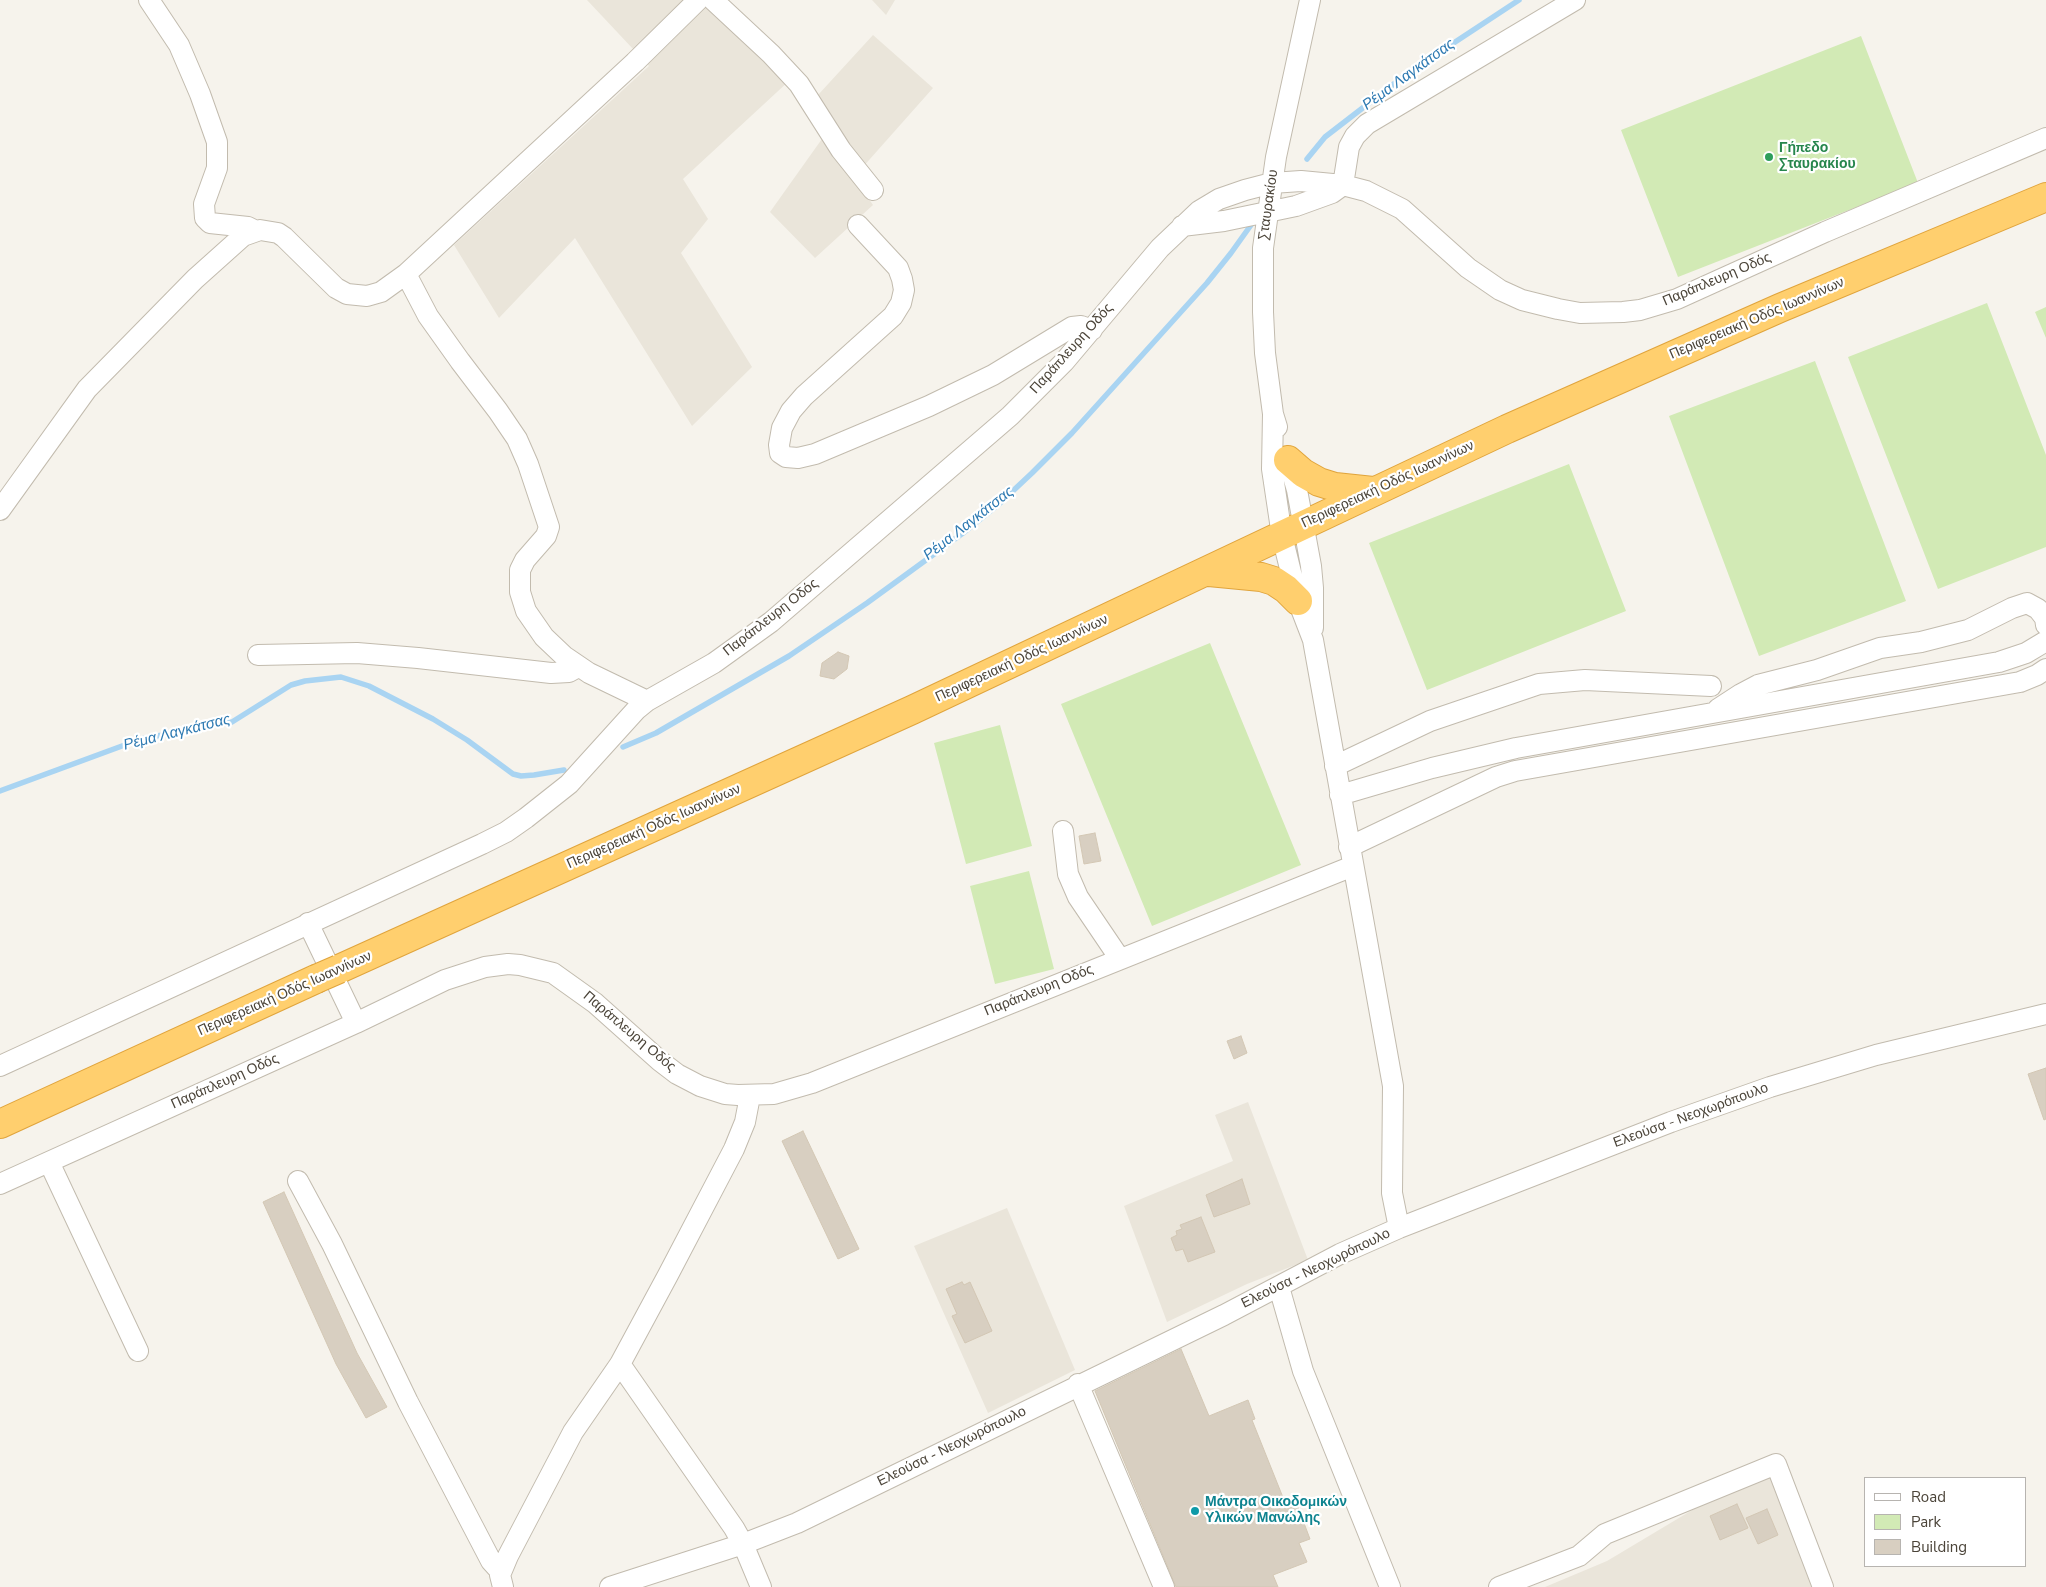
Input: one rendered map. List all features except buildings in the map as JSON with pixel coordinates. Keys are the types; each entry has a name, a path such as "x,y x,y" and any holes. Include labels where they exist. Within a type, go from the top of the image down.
{"highway":[{"name":"Περιφερειακή Οδός Ιωαννίνων","path":"0,1124 903,714 1507,429 1754,320 2046,197"},
{"path":"1288,460 1303,473 1319,482 1344,489 1373,491"},
{"path":"1207,572 1261,577 1274,581 1286,589 1298,601"}],"street":[{"path":"149,0 179,45 200,94 217,142 217,168 204,204 205,218 210,223 274,231 284,237 336,288 347,294 360,297 373,295 387,288 406,274 635,62 698,0"},
{"path":"713,0 794,78 808,96 841,150 873,190"},
{"name":"Σταυρακίου","path":"1273,414 1265,353 1263,312 1264,248 1272,183 1284,115 1310,0"},
{"path":"1182,226 1224,221 1268,212 1312,202 1332,193 1342,185 1349,147 1355,136 1368,124 1574,0"},
{"name":"Παράπλευρη Οδός","path":"0,1066 506,832 549,802 569,784 636,710 647,701 714,663 771,622 1010,416 1057,369 1130,283 1182,226 1199,211 1219,199 1272,183 1301,181 1342,185 1366,192 1402,209 1468,268 1494,286 1522,300 1558,310 1580,313 1623,312 1640,310 1677,299 1841,224 2046,138"},
{"path":"858,225 898,268 904,290 901,303 893,316 804,396 791,411 782,428 778,445 780,453 786,457 798,458 815,454 960,393 1072,327 1081,326 1092,330"},
{"path":"0,510 87,389 211,263 236,241 254,230"},
{"path":"406,274 433,322 517,439 528,464 549,527 543,540 522,565 519,573 520,592 526,610 544,637 578,667 647,701"},
{"path":"1273,414 1297,490 1293,530 1298,601 1313,640"},
{"path":"1273,414 1272,469 1313,588 1313,640 1393,1086 1392,1193 1399,1228"},
{"path":"1712,713 1758,685 1817,670 1880,648 1921,642 1968,630 2012,608 2027,603 2038,609 2045,618 2046,625"},
{"path":"1340,795 1432,768 1494,753 1985,665 2026,653 2046,641"},
{"path":"258,656 357,653 551,673 569,672 578,667"},
{"name":"Παράπλευρη Οδός","path":"0,1184 356,1023 445,980 485,967 508,964 553,973 566,981 595,1002 660,1061 687,1080 712,1091 750,1096 774,1094 812,1083 1120,959 1351,857 1496,777 1515,771 2020,682 2037,675 2046,668"},
{"path":"1335,766 1430,721 1540,684 1585,680 1712,686"},
{"path":"1063,831 1068,874 1078,897 1120,959"},
{"path":"308,924 356,1023"},
{"name":"Ελεούσα - Νεοχωρόπουλο","path":"610,1587 743,1544 832,1507 1078,1384 1279,1287 1340,1254 1399,1228 1663,1125 1770,1087 1876,1055 2046,1014"},
{"path":"502,1579 520,1532 573,1432 620,1364 734,1149 746,1122 750,1096"},
{"path":"49,1162 138,1351"},
{"path":"298,1181 332,1244 408,1402 502,1579"},
{"path":"1279,1287 1303,1371 1390,1587"},
{"path":"620,1364 693,1468 743,1544 761,1587"},
{"path":"1078,1384 1164,1587"},
{"path":"1500,1587 1579,1556 1605,1534 1776,1464 1822,1587"}],"shaded area":[{"path":"587,0 706,0 790,80 683,179 708,219 681,253 752,367 692,426 575,238 499,318 454,245 649,66"},
{"path":"872,0 895,0 886,15"},
{"path":"873,35 933,88 854,177 873,205 815,258 770,212 834,122 818,95"},
{"path":"1248,1102 1308,1260 1247,1284 1167,1322 1124,1206 1233,1161 1215,1115"},
{"path":"1007,1208 1075,1370 988,1413 914,1246"},
{"path":"1771,1475 1812,1587 1545,1587 1607,1561 1699,1506"}],"green space":[{"name":"Γήπεδο Σταυρακίου","path":"1861,36 1918,183 1678,277 1621,130"},
{"path":"1987,303 2046,455 2046,547 1938,589 1848,357"},
{"path":"2046,307 2046,338 2035,312"},
{"path":"1815,361 1906,601 1759,656 1669,416"},
{"path":"1569,464 1626,611 1427,690 1369,543"},
{"path":"1210,643 1301,865 1152,926 1061,704"},
{"path":"1000,725 1032,846 966,864 934,743"},
{"path":"1029,871 1054,969 995,984 970,886"}],"waterway":[{"name":"Ρέμα Λαγκάτσας","path":"1307,159 1325,137 1408,73 1519,0"},
{"name":"Ρέμα Λαγκάτσας","path":"623,747 656,733 789,656 867,603 963,533 999,504 1072,433 1207,283 1251,225"},
{"name":"Ρέμα Λαγκάτσας","path":"0,791 141,739 232,722 291,685 305,681 341,677 369,686 433,719 467,740 513,774 521,776 534,775 564,770"}],"place":[{"name":"Γήπεδο Σταυρακίου","path":"1769,157"},
{"name":"Μάντρα Οικοδομικών Υλικών Μανώλης","path":"1195,1511"}]}
